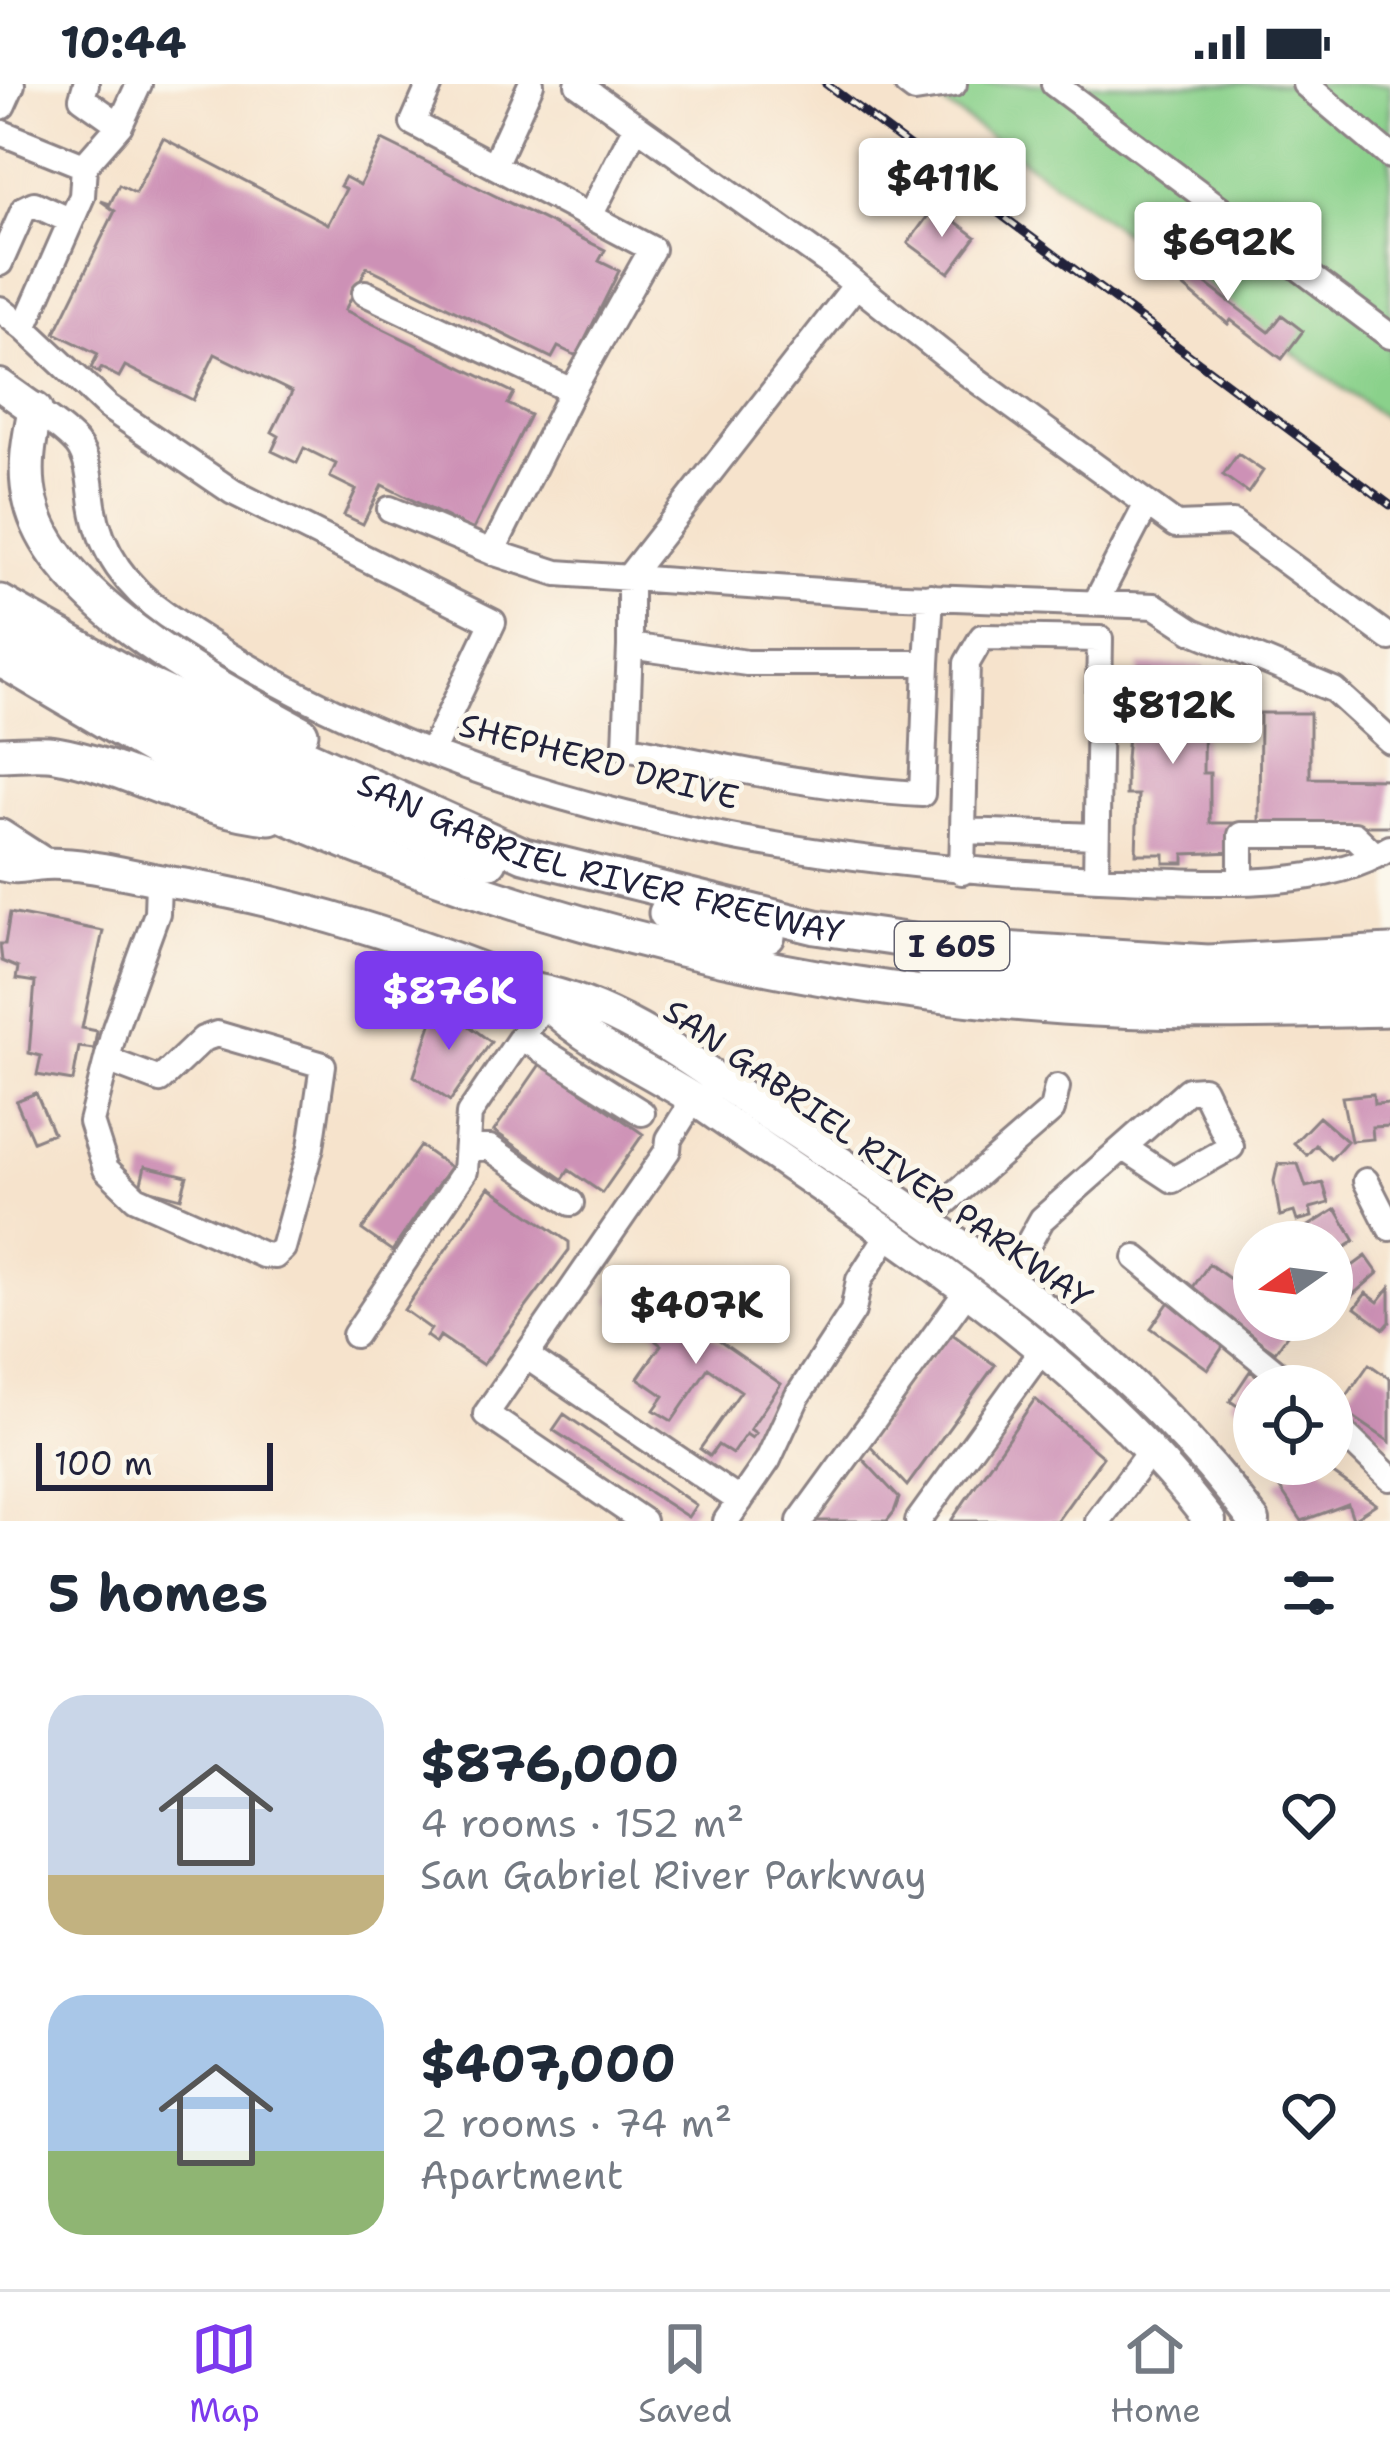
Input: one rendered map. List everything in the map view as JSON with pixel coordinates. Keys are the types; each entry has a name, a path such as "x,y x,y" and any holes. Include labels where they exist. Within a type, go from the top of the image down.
{"highway":[{"path":"35,410 26,478 32,508 51,544 85,588 142,639 524,855"},
{"name":"SAN GABRIEL RIVER FREEWAY","path":"0,602 145,684 524,855 816,927 940,945 1208,962 1390,952"},
{"path":"0,628 120,701 352,811 525,873 720,927 993,973 1228,985 1390,978"},
{"name":"SAN GABRIEL RIVER FREEWAY","path":"0,659 146,746 293,819 511,903 784,973 1062,1007 1390,1010"},
{"path":"146,746 182,745 419,848 544,890 814,956 1092,990 1390,988"},
{"path":"0,754 53,754 125,772 223,813 293,819"}],"main road":[{"path":"0,104 9,84"},
{"path":"0,385 35,410"},
{"name":"SAN GABRIEL RIVER PARKWAY","path":"0,835 45,864"},
{"name":"SAN GABRIEL RIVER PARKWAY","path":"0,866 16,870 45,864 158,880 343,919 540,995 564,994 644,1031 1008,1280 1116,1368 1254,1521"},
{"name":"SAN GABRIEL RIVER PARKWAY","path":"540,995 557,1017 694,1099 1044,1347 1150,1451 1210,1521"}],"street":[{"path":"86,84 82,98 90,108 120,125"},
{"path":"24,328 82,196 83,166 120,125 139,84"},
{"path":"430,84 413,123 652,250 572,391 493,552"},
{"path":"494,165 531,84"},
{"path":"578,84 1176,525 1233,523 1390,638"},
{"path":"907,84 915,90 954,84"},
{"path":"1054,84 1390,336"},
{"path":"1306,84 1390,157"},
{"path":"590,216 636,126"},
{"path":"0,132 83,166"},
{"path":"0,263 24,209 34,204 71,221"},
{"path":"856,285 630,575 626,747 829,788 922,794 931,596"},
{"path":"365,293 572,391"},
{"path":"0,309 108,407 233,492 493,622 431,753"},
{"path":"35,410 80,448"},
{"path":"26,478 44,454 80,448"},
{"name":"SHEPHERD DRIVE","path":"80,448 100,535 131,588 217,648 386,736 431,753 634,815 850,861 1047,876 1241,878 1315,874 1363,865 1383,852"},
{"path":"1096,602 1148,504"},
{"path":"390,509 557,573 1155,605 1193,631 1334,690 1390,741"},
{"path":"962,872 967,663 982,638 1100,639 1096,878"},
{"path":"630,646 747,662 928,663"},
{"path":"964,831 1096,836"},
{"path":"1047,876 1049,834"},
{"path":"1241,878 1241,835 1354,835 1383,852"},
{"path":"107,1060 160,1080 203,1039 217,1034 323,1065 311,1147 283,1248 274,1256 263,1255 220,1236 136,1198 106,1169 91,1122 107,1060 157,913 158,880"},
{"path":"355,1335 465,1171 469,1114 521,1037 540,995"},
{"path":"521,1037 641,1113"},
{"path":"924,1221 1052,1110 1058,1087"},
{"path":"643,1521 486,1414 668,1150 669,1139 694,1099"},
{"path":"467,1146 490,1148 571,1203"},
{"path":"1008,1280 1042,1219 1126,1150"},
{"path":"1366,1181 1390,1228"},
{"path":"526,1356 733,1511 768,1460 796,1397 853,1311 859,1280 889,1235"},
{"path":"1136,1258 1268,1365"},
{"path":"800,1521 967,1291"},
{"path":"917,1521 1044,1347"},
{"path":"1353,1442 1390,1478"},
{"path":"1098,1521 1150,1451"}],"green space":[{"path":"916,84 1390,84 1390,422"}],"building":[{"path":"163,138 328,224 346,189 340,186 345,177 360,185 382,140 605,250 599,261 619,271 577,356 558,347 552,358 367,267 345,310 514,393 508,404 530,415 473,530 382,485 363,524 344,515 356,490 330,477 336,464 304,448 297,463 272,451 279,436 272,432 292,392 215,354 193,400 125,366 119,377 101,368 99,373 91,368 98,354 55,333 115,211 101,201 110,204 119,185 135,193"},
{"path":"935,206 976,237 949,273 908,243"},
{"path":"1179,243 1200,259 1190,272 1269,332 1282,315 1303,331 1282,359 1231,320 1228,324 1165,271 1161,276 1152,270 1156,264 1162,268"},
{"path":"1238,454 1263,471 1248,493 1223,475"},
{"path":"1139,665 1204,665 1203,773 1210,773 1210,823 1236,823 1236,852 1184,854 1184,863 1164,863 1164,854 1136,854 1138,795 1126,795 1126,759 1129,723 1138,724"},
{"path":"1260,713 1310,713 1310,778 1390,779 1390,826 1259,826"},
{"path":"10,913 103,931 82,1028 97,1031 94,1049 79,1047 73,1081 37,1075 41,1056 29,1053 35,982 16,979 18,968 2,961 0,944 5,944"},
{"path":"438,1003 491,1042 450,1101 414,1076"},
{"path":"541,1063 643,1134 602,1193 569,1170 563,1179 494,1131"},
{"path":"36,1093 53,1133 33,1141 16,1101"},
{"path":"1373,1094 1374,1104 1390,1103 1390,1126 1372,1127 1373,1139 1351,1141 1342,1097"},
{"path":"1319,1117 1347,1141 1331,1159 1316,1145 1307,1155 1294,1143"},
{"path":"420,1146 450,1167 392,1251 362,1230"},
{"path":"1278,1164 1298,1164 1306,1187 1323,1183 1329,1203 1310,1208 1312,1217 1297,1221 1294,1212 1280,1216 1274,1181"},
{"path":"145,1166 187,1176 181,1198 140,1187"},
{"path":"489,1187 569,1242 569,1250 483,1365 440,1336 436,1343 426,1336 431,1329 404,1310"},
{"path":"1336,1209 1343,1221 1317,1221"},
{"path":"1366,1256 1378,1273 1353,1295 1353,1266"},
{"path":"1209,1264 1233,1281 1233,1323 1189,1293"},
{"path":"626,1276 781,1384 750,1429 756,1433 752,1438 746,1434 732,1454 718,1445 710,1456 700,1449 741,1391 708,1368 672,1421 654,1410 664,1396 638,1378 661,1345 656,1341 660,1335 609,1300"},
{"path":"1390,1287 1390,1322 1384,1329 1355,1308 1366,1293 1378,1302"},
{"path":"1171,1299 1228,1339 1208,1369 1151,1328"},
{"path":"948,1331 995,1365 907,1486 867,1443"},
{"path":"1259,1341 1283,1341 1275,1352"},
{"path":"1369,1364 1390,1379 1390,1442 1353,1417 1353,1387"},
{"path":"1035,1399 1103,1457 1057,1521 951,1521"},
{"path":"564,1414 696,1505 688,1517 553,1430"},
{"path":"859,1455 899,1498 894,1512 887,1521 811,1521"},
{"path":"1277,1485 1349,1485 1376,1504 1353,1519 1348,1504 1302,1521"}],"railway":[{"path":"826,84 1390,505"}]}
